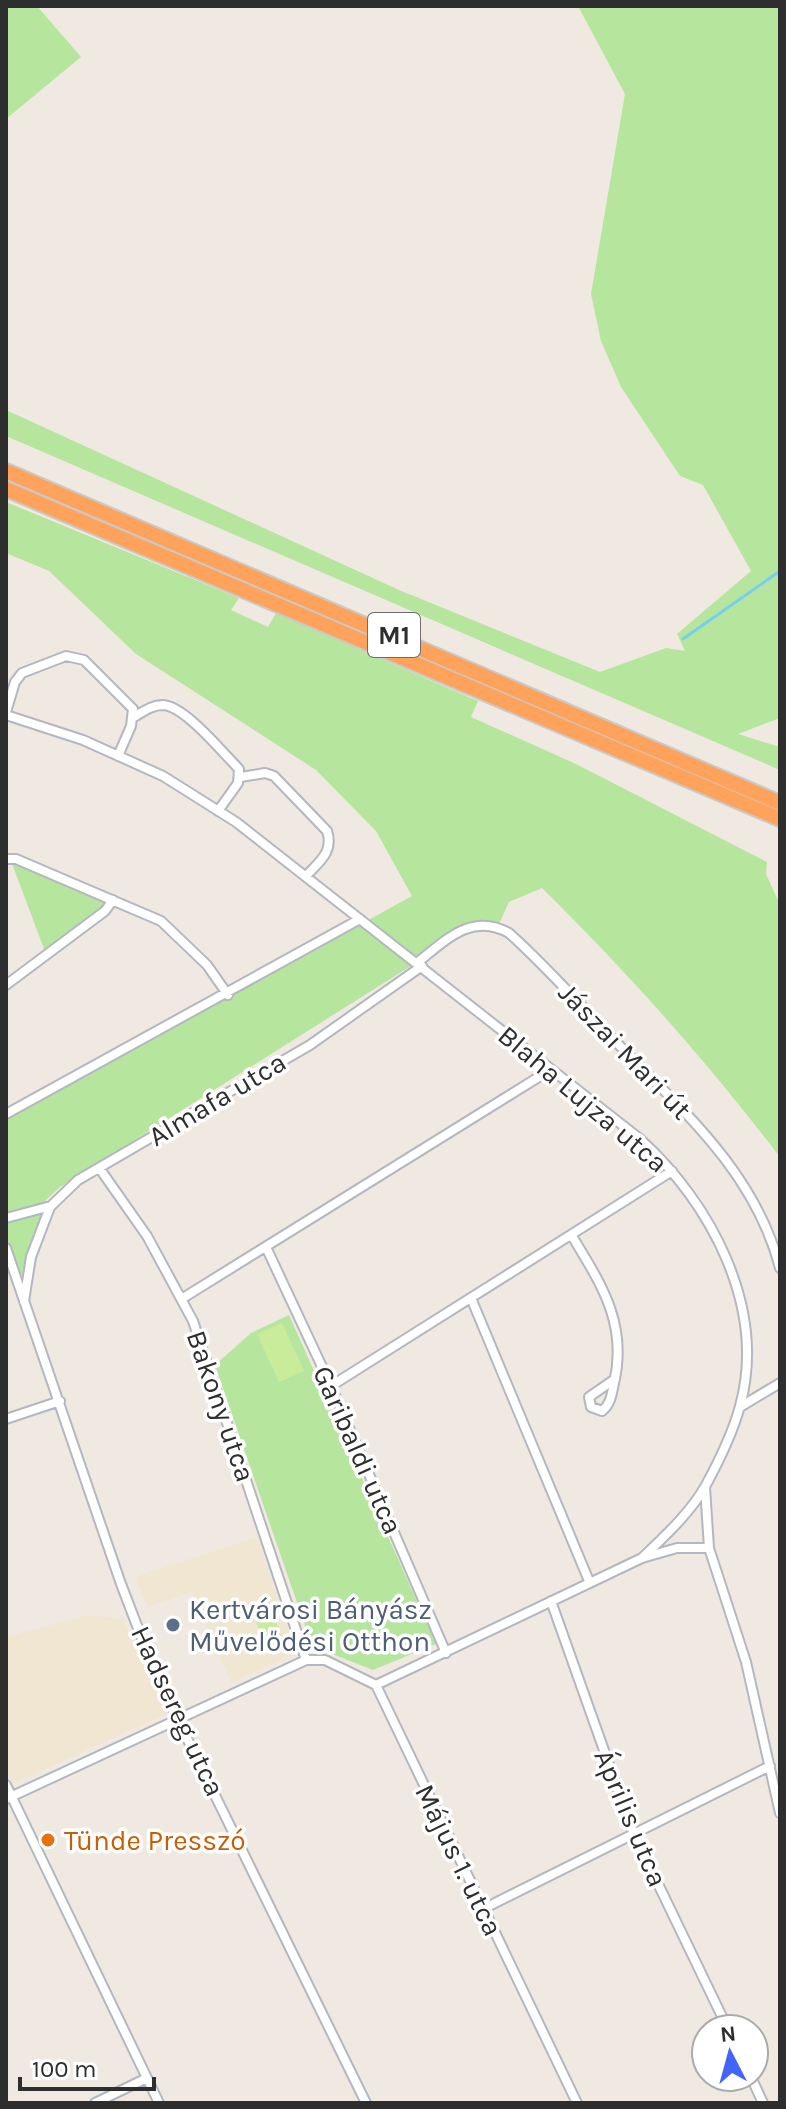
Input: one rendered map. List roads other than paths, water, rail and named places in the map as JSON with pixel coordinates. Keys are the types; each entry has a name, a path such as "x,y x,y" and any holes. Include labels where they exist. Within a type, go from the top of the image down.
{"highway":[{"name":"M1","path":"6,471 780,803"},
{"name":"M1","path":"6,489 780,819"}],"street":[{"path":"6,714 15,682 22,673 66,656 84,660 133,709 134,717 118,756"},
{"path":"134,717 152,707 165,705 179,710 239,769 241,777"},
{"name":"Blaha Lujza utca","path":"6,714 52,729 163,776 218,811 420,964 640,1139 688,1189 713,1231 738,1294 745,1360 740,1407 705,1487 642,1558"},
{"path":"218,811 241,777 265,773 274,776 327,831 331,842 328,851 306,876"},
{"path":"6,859 16,859 161,921 207,965 228,995"},
{"path":"6,985 105,911 113,900"},
{"path":"6,1114 228,995 360,919"},
{"name":"Jászai Mari út","path":"420,964 468,926 487,924 509,933 719,1147 758,1207 780,1268"},
{"name":"Almafa utca","path":"6,1218 51,1206 78,1180 310,1045 420,964"},
{"path":"183,1298 550,1070"},
{"name":"Bakony utca","path":"100,1169 147,1236 183,1298 306,1660"},
{"path":"331,1386 672,1171"},
{"name":"Hadsereg utca","path":"24,1305 31,1257 51,1206"},
{"path":"572,1236 613,1311 620,1342 615,1379"},
{"name":"Garibaldi utca","path":"266,1247 331,1386 446,1653"},
{"name":"Hadsereg utca","path":"6,1248 121,1584 156,1675 366,2103"},
{"path":"471,1298 589,1581"},
{"path":"740,1407 780,1383"},
{"path":"6,1419 60,1401"},
{"path":"705,1487 709,1548 746,1662 780,1813"},
{"name":"Blaha Lujza utca","path":"376,1685 642,1558 677,1548 709,1548"},
{"name":"Április utca","path":"551,1601 633,1832 720,2013"},
{"path":"9,1798 306,1660 325,1660 376,1685"},
{"name":"Május 1. utca","path":"376,1685 577,2103"},
{"path":"483,1909 770,1766"},
{"path":"6,1785 9,1798 159,2103"},
{"path":"95,2103 147,2078"}],"waterway":[{"path":"683,639 780,571"}],"place":[{"name":"Kertvárosi Bányász Művelődési Otthon","path":"173,1625"},
{"name":"Tünde Presszó","path":"48,1840"}]}
